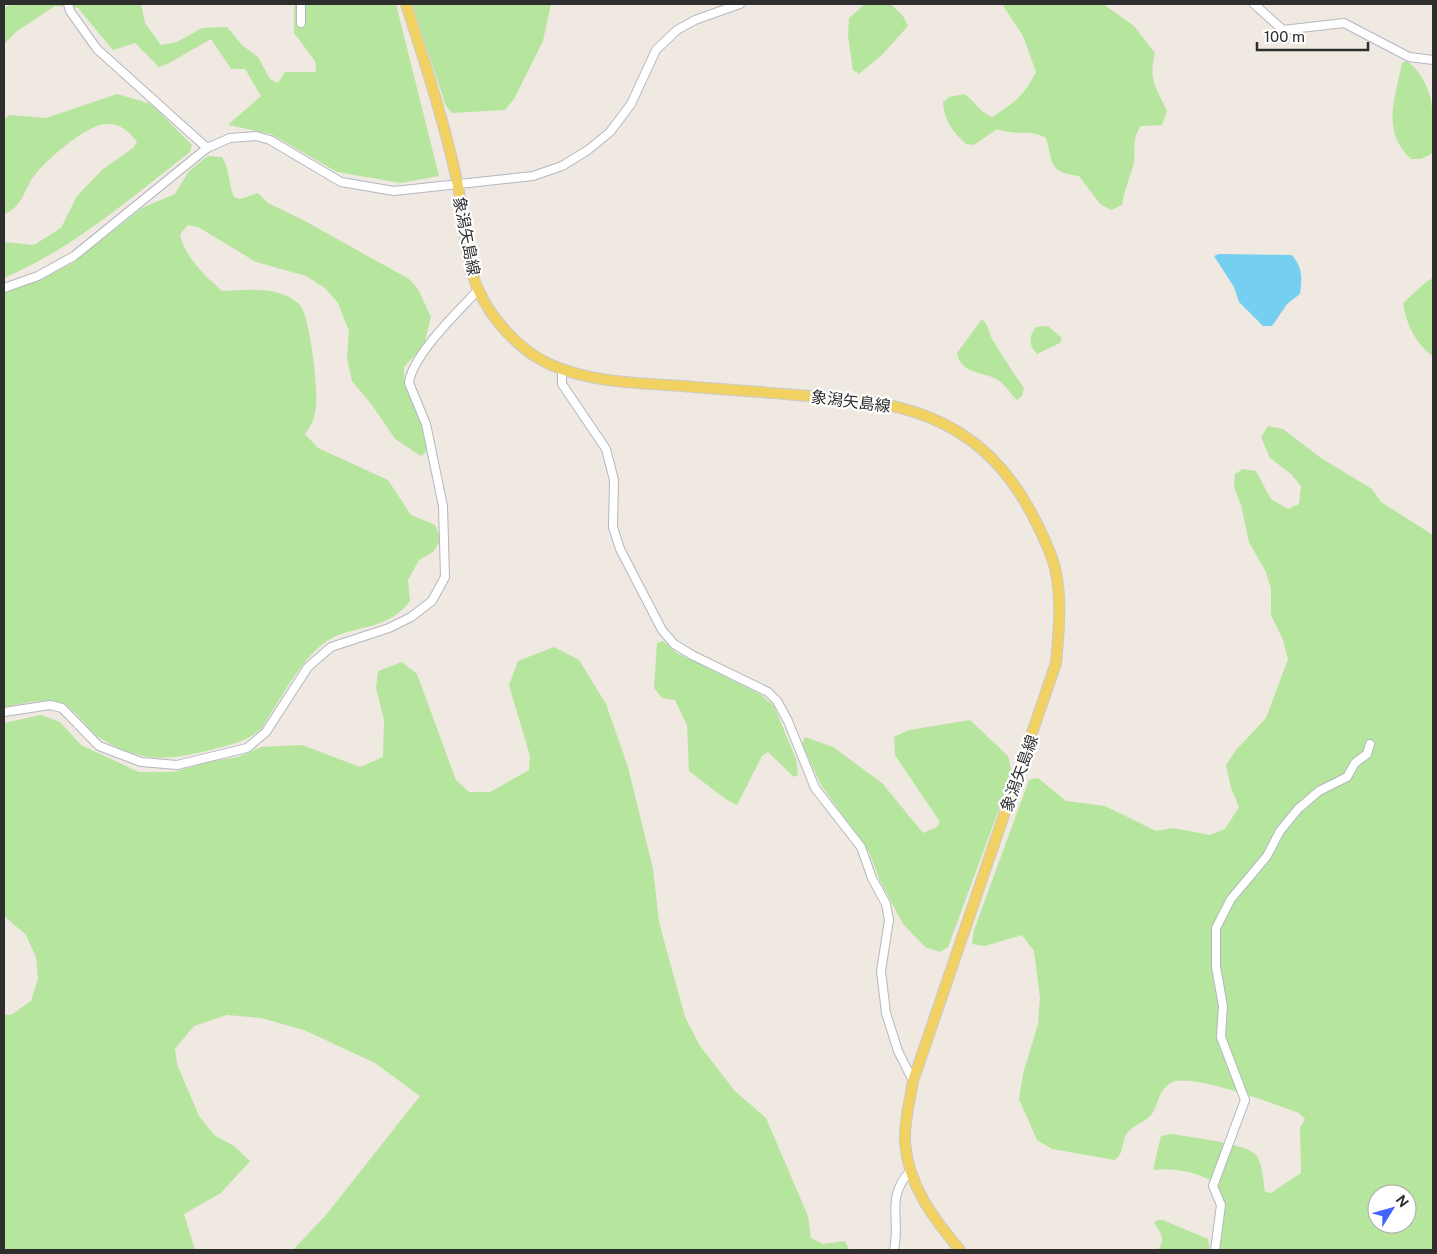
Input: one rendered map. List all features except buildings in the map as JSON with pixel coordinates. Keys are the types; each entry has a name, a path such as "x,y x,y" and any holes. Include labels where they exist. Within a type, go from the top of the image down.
{"main road":[{"name":"象潟矢島線","path":"406,4 442,120 457,184 465,241 478,290 510,335 529,352 562,369 613,380 890,404 923,414 954,429 994,460 1021,494 1038,525 1052,558 1057,583 1059,634 1056,663 913,1081 905,1142 910,1171 921,1199 938,1225 960,1250"}],"street":[{"path":"68,4 70,11 97,49 207,148"},
{"path":"301,4 301,23"},
{"path":"4,288 38,276 74,256 207,148 230,138 256,136 270,140 341,182 394,191 533,176 562,166 588,150 610,132 631,104 656,50 677,30 695,20 740,4"},
{"path":"1254,4 1283,30 1344,23 1409,57 1433,60"},
{"path":"4,712 50,705 62,708 100,746 141,762 177,764 247,748 266,732 308,667 331,647 389,628 411,616 432,601 445,577 443,506 426,424 409,383 410,377 425,350 478,290"},
{"path":"562,369 562,384 606,449 614,480 614,527 620,549 662,630 674,644 692,655 768,692 777,701 788,721 815,788 861,847 872,878 886,904 889,920 880,970 886,1013 898,1051 913,1081"},
{"path":"1215,1250 1221,1205 1212,1186 1245,1100 1222,1037 1223,1006 1216,967 1216,928 1231,899 1267,856 1280,831 1298,809 1319,791 1347,777 1355,763 1367,754 1370,744"},
{"path":"894,1250 897,1235 894,1209 896,1191 910,1171"}],"green space":[{"path":"12,4 141,4 145,23 161,45 177,42 202,28 227,27 242,45 258,57 270,79 278,83 285,72 316,72 315,61 294,33 294,4 396,4 439,176 401,183 337,172 271,134 228,125 261,96 245,69 231,69 211,39 159,67 135,43 113,50 78,8 55,6 17,31 4,44 4,8"},
{"path":"412,4 551,4 543,41 514,99 505,110 452,113 446,106"},
{"path":"865,4 891,4 903,16 908,26 882,55 859,74 853,70 848,36 849,18"},
{"path":"1002,4 1103,4 1134,26 1155,53 1152,70 1154,83 1167,111 1162,125 1141,126 1138,132 1135,142 1133,167 1122,205 1111,210 1100,204 1079,176 1057,169 1052,161 1046,138 1039,135 997,129 974,145 966,144 950,126 945,115 943,102 949,97 964,94 992,117 1018,98 1036,72 1023,36"},
{"path":"1407,61 1424,80 1433,114 1433,153 1421,159 1411,159 1396,137 1393,126 1396,89 1402,63"},
{"path":"117,94 151,104 192,145 190,152 77,238 53,253 4,278 4,242 34,245 61,228 77,196 102,170 133,148 137,142 131,134 120,126 105,124 87,130 47,162 34,176 19,203 4,214 4,120 9,115 46,118"},
{"path":"208,156 222,157 234,197 240,199 258,193 268,203 303,220 409,279 418,289 431,317 424,345 404,367 404,380 425,435 426,452 421,456 395,439 372,405 352,381 347,358 349,331 338,303 325,288 306,276 256,262 198,227 188,225 180,234 182,242 191,258 202,272 222,291 272,291 291,298 299,304 307,322 310,336 316,384 315,413 305,434 318,448 388,480 411,515 435,525 441,539 433,552 419,560 408,580 410,601 402,610 383,622 332,638 322,645 302,666 262,728 252,736 201,752 158,758 130,753 115,747 90,730 66,706 54,701 39,701 4,707 4,293 71,264 142,208 175,194 189,171"},
{"path":"1433,278 1433,356 1422,346 1413,333 1403,303 1421,286"},
{"path":"982,319 992,339 1024,388 1022,396 1017,400 998,380 968,369 959,360 957,353"},
{"path":"1048,326 1062,338 1060,343 1037,354 1030,341 1032,334 1036,327"},
{"path":"1268,426 1283,429 1321,458 1372,489 1381,502 1433,535 1433,1250 1219,1250 1224,1208 1216,1183 1185,1171 1153,1170 1161,1136 1171,1134 1228,1144 1249,1150 1258,1157 1260,1162 1265,1192 1271,1193 1301,1173 1300,1128 1305,1119 1299,1113 1233,1090 1195,1082 1180,1081 1171,1083 1161,1093 1152,1114 1127,1133 1122,1150 1115,1160 1052,1149 1037,1140 1019,1099 1023,1074 1038,1024 1040,998 1034,951 1022,935 984,946 972,944 974,930 1029,780 1038,778 1066,801 1105,806 1156,831 1173,828 1210,835 1225,829 1239,807 1231,788 1226,765 1236,750 1266,718 1288,659 1283,640 1271,615 1271,589 1266,572 1249,542 1241,505 1234,487 1235,474 1243,469 1256,471 1271,499 1288,509 1299,504 1301,486 1291,474 1270,458 1261,437"},
{"path":"663,641 677,653 760,694 774,706 796,759 798,775 794,777 768,752 762,756 737,805 724,798 689,771 687,725 675,700 662,698 654,688 657,643"},
{"path":"554,647 579,660 606,704 628,767 653,869 659,922 685,1017 700,1046 735,1091 766,1118 808,1216 811,1238 823,1244 845,1241 849,1250 293,1250 326,1215 420,1096 375,1063 304,1030 261,1018 227,1015 194,1026 175,1049 177,1064 199,1116 214,1135 234,1146 250,1161 221,1193 184,1214 195,1250 4,1250 4,1014 11,1015 31,1001 38,979 36,957 26,935 4,916 4,723 41,715 60,722 81,745 139,772 173,772 212,761 238,757 261,747 302,745 360,767 383,757 384,720 376,688 378,671 402,662 417,674 456,780 469,792 490,792 529,770 530,756 509,685 518,661"},
{"path":"970,720 1008,756 1012,774 948,947 940,952 925,947 903,924 880,881 869,852 821,785 802,744 805,737 833,747 882,783 923,833 937,827 940,822 895,755 894,737 909,730"},
{"path":"1157,1220 1163,1220 1208,1239 1210,1250 1158,1250 1162,1239 1154,1223"}],"water":[{"path":"1219,254 1292,255 1301,273 1300,294 1287,304 1272,326 1263,326 1239,302 1234,287 1214,256"}]}
